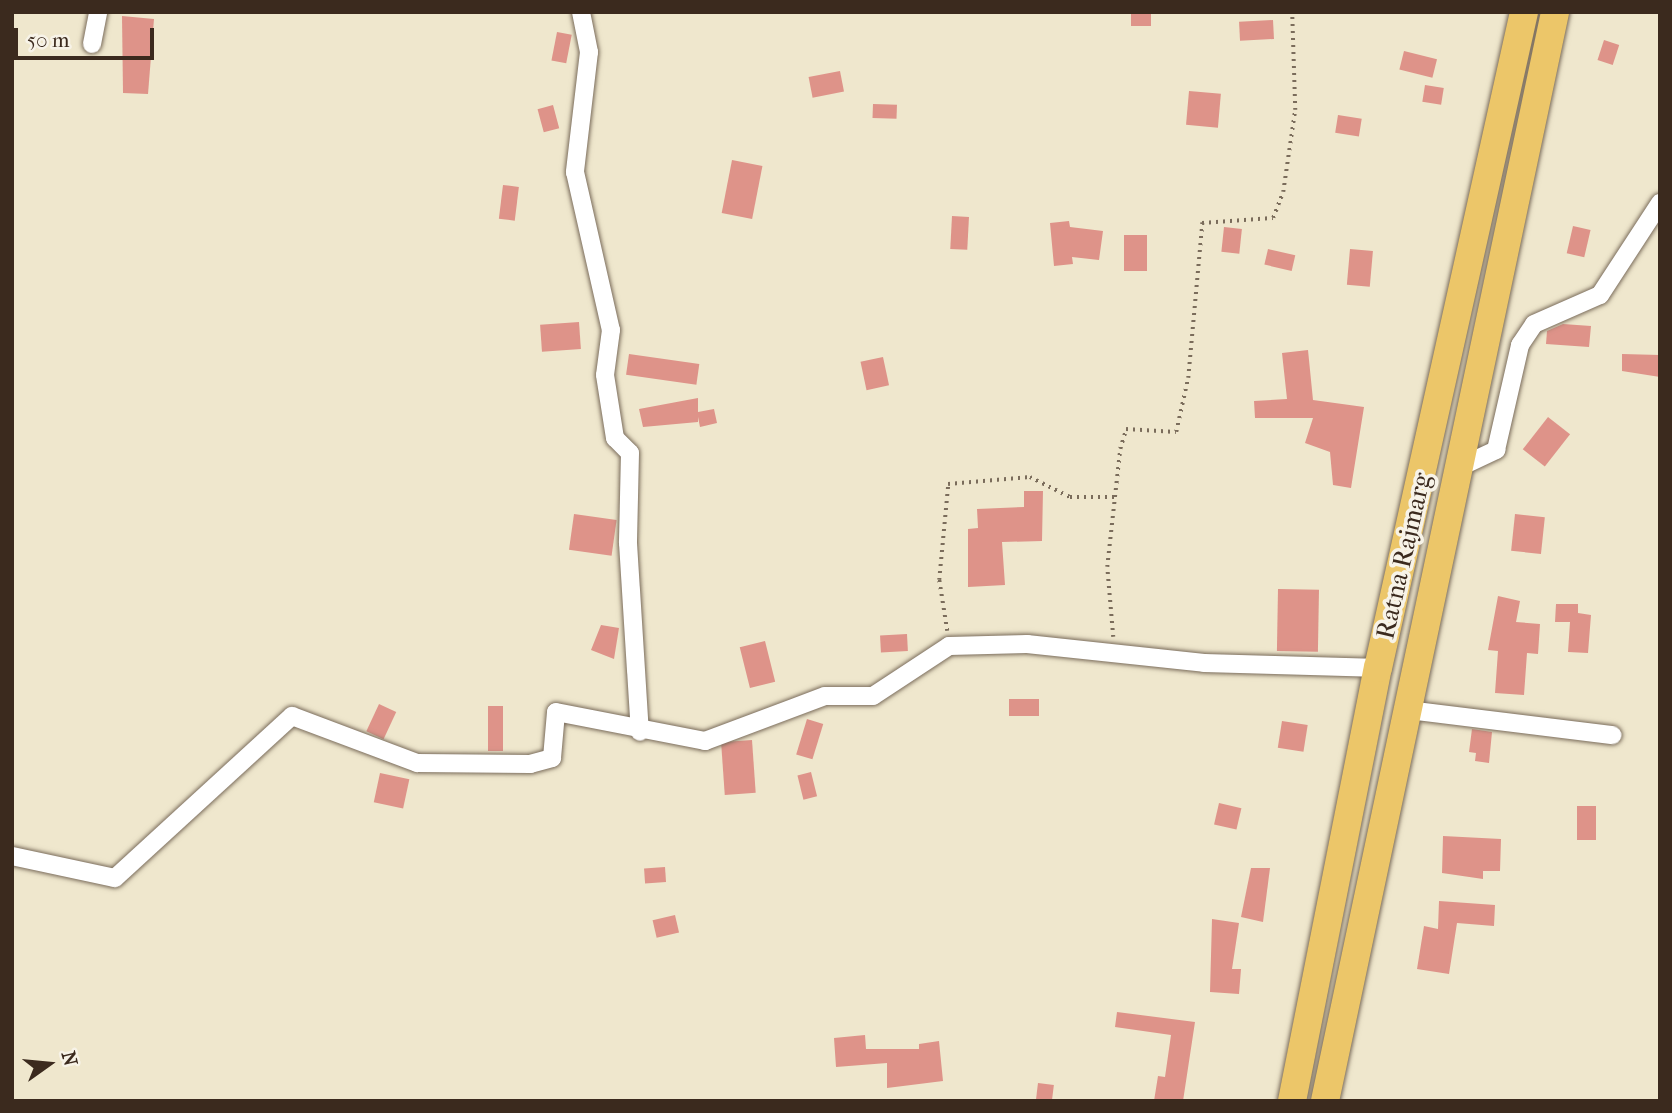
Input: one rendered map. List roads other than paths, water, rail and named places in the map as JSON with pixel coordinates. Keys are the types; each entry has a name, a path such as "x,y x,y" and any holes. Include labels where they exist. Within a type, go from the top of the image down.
{"main road":[{"name":"Ratna Rajmarg","path":"1292,1101 1378,668 1524,12"},
{"name":"Ratna Rajmarg","path":"1325,1101 1462,466 1555,12"}],"street":[{"path":"92,44 98,12"},
{"path":"581,12 589,52 575,172 611,330 605,374 615,438 630,453 628,543 640,732"},
{"path":"1462,466 1496,450 1520,345 1534,324 1600,295 1660,204"},
{"path":"12,856 116,878 292,716 417,763 530,764 552,758 556,712 640,732 705,741 825,696 873,696 949,646 1027,644 1116,654 1378,668"},
{"path":"1408,710 1612,735"}]}
